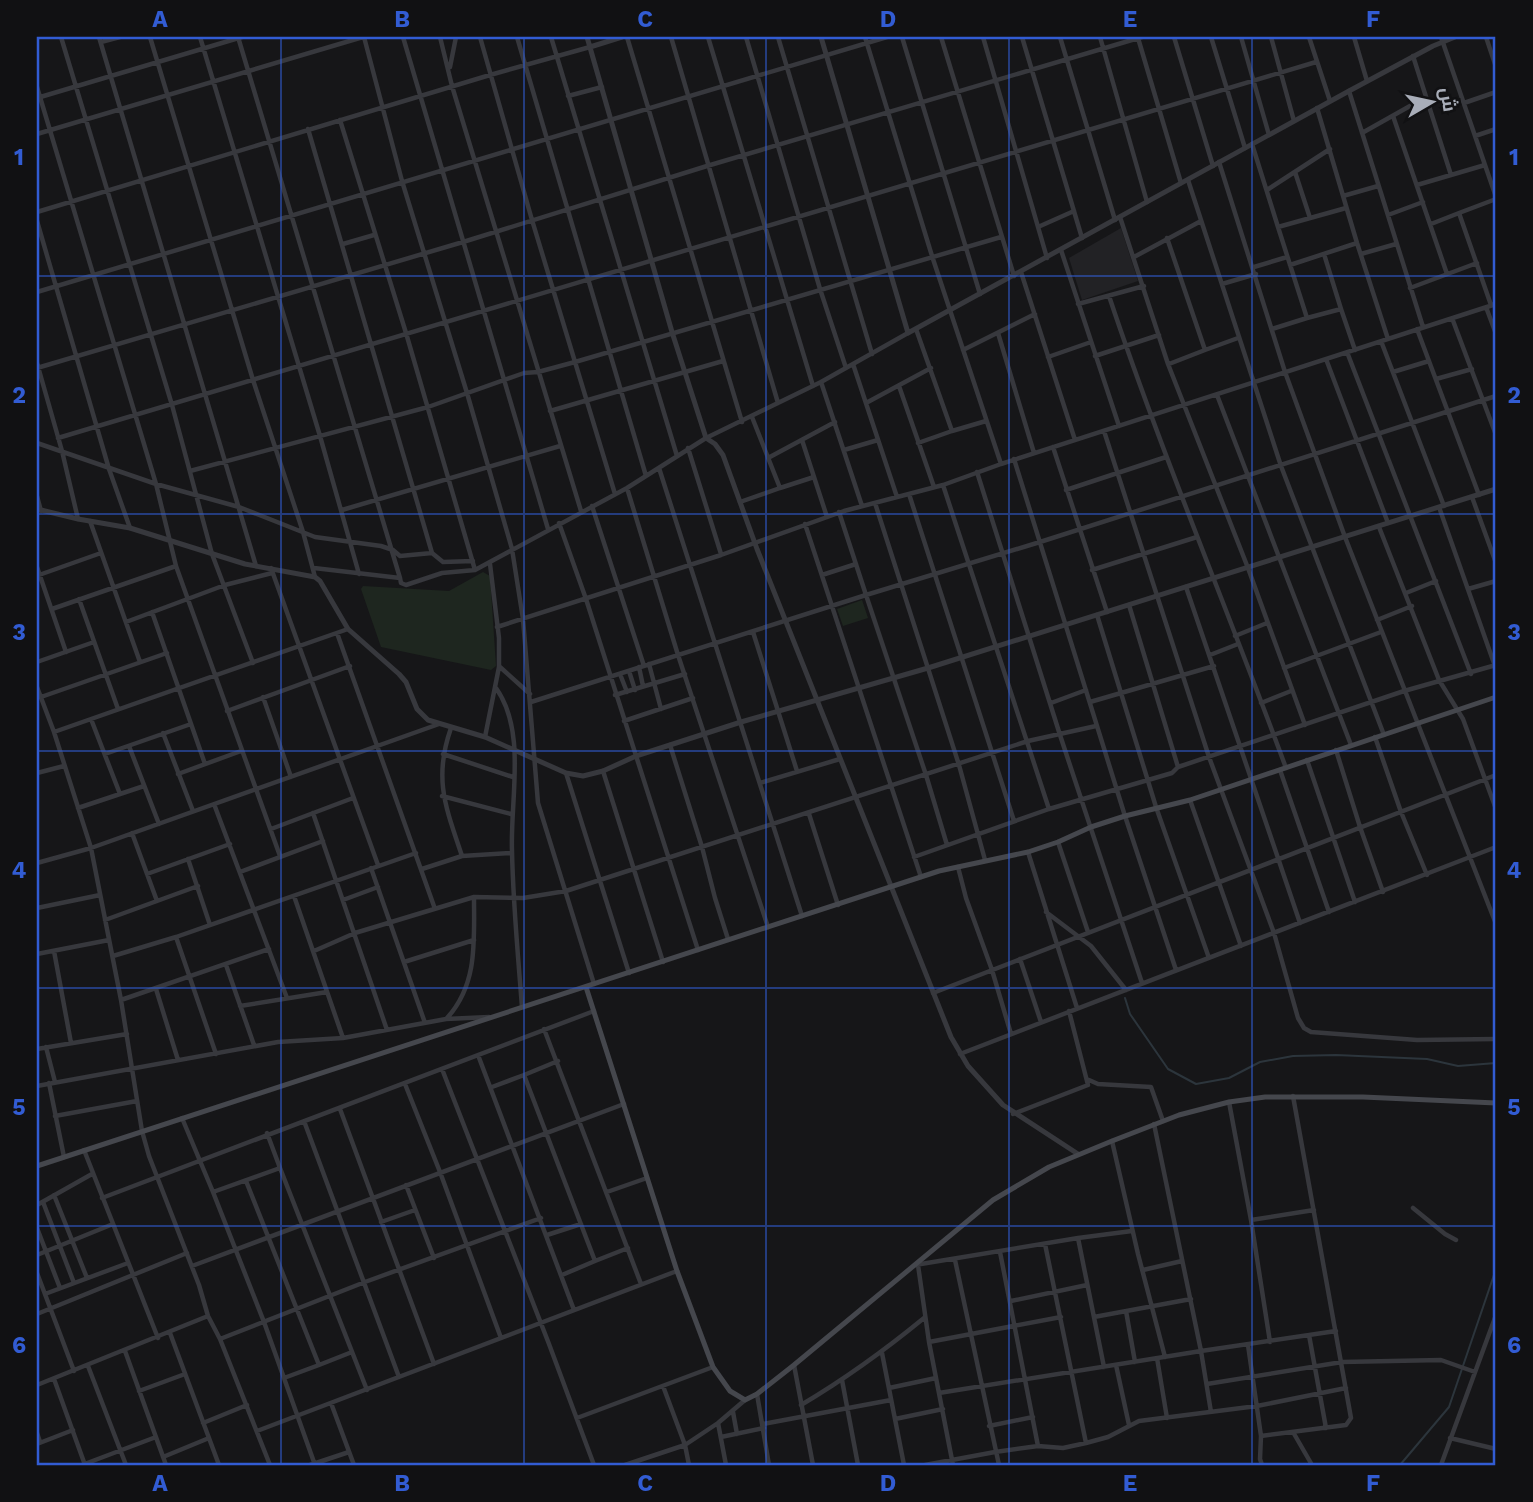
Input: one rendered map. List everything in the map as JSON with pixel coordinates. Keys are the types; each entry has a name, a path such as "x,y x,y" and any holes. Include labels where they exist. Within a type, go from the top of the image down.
{"main road":[{"path":"37,1166 728,939 921,877 1028,852 1091,827 1156,807 1190,800 1496,697"},
{"path":"586,987 677,1271 713,1367 730,1391 745,1400 794,1365 993,1200 1021,1182 1112,1140 1163,1121 1229,1102 1293,1096 1496,1103"}],"street":[{"path":"61,37 172,405 212,554 253,663"},
{"path":"120,37 100,39 256,566"},
{"path":"150,37 315,577"},
{"path":"201,37 359,574"},
{"path":"38,97 240,37 401,583 406,585 442,573 475,570 490,564 548,529 627,488 706,438 821,382 1442,39 1455,37"},
{"path":"37,134 364,37 401,181 512,549 523,619 537,803 594,984"},
{"path":"403,37 548,529"},
{"path":"440,37 452,86 581,511"},
{"path":"450,72 456,37"},
{"path":"480,37 585,400 615,494"},
{"path":"517,37 646,476"},
{"path":"551,37 677,456"},
{"path":"587,37 672,332 706,438 715,443 723,455 933,993 960,1054 995,1097 1013,1114 1053,1136 1078,1154"},
{"path":"37,212 452,86 624,37 648,107 742,422"},
{"path":"671,37 778,403"},
{"path":"708,37 813,386"},
{"path":"746,37 846,368"},
{"path":"778,37 872,354"},
{"path":"821,37 908,333"},
{"path":"37,292 757,76 866,40 887,37"},
{"path":"902,37 980,294"},
{"path":"941,37 1014,276"},
{"path":"983,37 1047,258"},
{"path":"1022,37 1082,238"},
{"path":"1060,37 1087,129 1117,218 1144,286 1168,364 1248,568 1305,725"},
{"path":"1100,37 1147,202"},
{"path":"78,519 62,451 37,366 463,242 1139,37 1181,183"},
{"path":"1174,37 1193,99 1254,267 1285,372 1381,632 1496,924"},
{"path":"1210,37 1245,148"},
{"path":"1241,37 1269,135"},
{"path":"1271,37 1294,121"},
{"path":"1309,37 1330,101"},
{"path":"1354,37 1367,81"},
{"path":"1486,37 1496,66"},
{"path":"1430,225 1496,198 1442,39"},
{"path":"866,40 909,184 1001,464"},
{"path":"1413,56 1451,176"},
{"path":"58,438 1316,62"},
{"path":"37,87 156,484 176,566 281,856"},
{"path":"568,96 602,87"},
{"path":"1349,91 1410,288 1429,361 1449,412 1496,563"},
{"path":"1464,103 1496,92"},
{"path":"1362,133 1426,97"},
{"path":"1317,108 1388,339"},
{"path":"1393,116 1447,274"},
{"path":"340,120 475,570"},
{"path":"308,129 432,553 443,562 473,561"},
{"path":"1475,136 1496,129"},
{"path":"1252,144 1307,318"},
{"path":"1267,190 1330,149"},
{"path":"1417,185 1485,165"},
{"path":"1295,172 1310,218"},
{"path":"1188,180 1281,466 1384,735"},
{"path":"1343,196 1378,186"},
{"path":"1388,215 1423,202"},
{"path":"1278,227 1346,208"},
{"path":"1038,227 1074,211"},
{"path":"1459,213 1491,305 1496,334"},
{"path":"1134,257 1201,221"},
{"path":"37,222 109,469 130,528"},
{"path":"343,244 374,235"},
{"path":"190,471 428,407 524,373 575,362 1001,237"},
{"path":"1167,239 1205,350"},
{"path":"1290,265 1357,243"},
{"path":"1360,254 1396,244"},
{"path":"1061,250 1119,426"},
{"path":"1324,254 1354,350"},
{"path":"1254,267 1287,257"},
{"path":"1410,288 1477,263"},
{"path":"1021,272 1075,440"},
{"path":"1222,284 1256,274"},
{"path":"1078,304 1144,286"},
{"path":"1109,296 1166,457 1274,736 1306,848 1329,912"},
{"path":"497,627 721,555 839,512 934,488 1014,459 1491,305"},
{"path":"1272,329 1341,309"},
{"path":"963,349 1035,314"},
{"path":"1452,318 1496,435"},
{"path":"916,329 952,431"},
{"path":"998,333 1034,453"},
{"path":"1095,356 1158,335"},
{"path":"1168,364 1238,338"},
{"path":"914,857 1049,809 1171,773 1178,767 1370,702 1439,680 1496,666 1442,506 1381,341"},
{"path":"1048,357 1091,342"},
{"path":"1347,352 1471,674"},
{"path":"1326,359 1388,523"},
{"path":"550,411 723,361"},
{"path":"1392,372 1429,361"},
{"path":"853,364 897,497"},
{"path":"866,403 931,368"},
{"path":"1436,379 1472,369"},
{"path":"821,382 862,506"},
{"path":"899,386 934,488"},
{"path":"1217,395 1351,745"},
{"path":"531,702 1496,396"},
{"path":"752,417 780,488"},
{"path":"918,443 986,421"},
{"path":"768,458 835,422"},
{"path":"1104,431 1209,757 1274,933 1298,1018 1304,1028 1311,1032 1391,1040 1496,1039"},
{"path":"802,440 827,517"},
{"path":"844,450 877,440"},
{"path":"37,443 156,484 239,507 322,538 374,545 393,550 400,556 432,553"},
{"path":"342,510 560,446"},
{"path":"1053,447 1107,612"},
{"path":"688,448 721,555"},
{"path":"1066,490 1166,457"},
{"path":"1014,459 1175,970"},
{"path":"659,468 802,916"},
{"path":"978,472 1059,735 1142,983"},
{"path":"740,502 814,477"},
{"path":"943,485 1049,809"},
{"path":"627,488 684,674 768,927"},
{"path":"37,496 39,510 130,528 272,571 315,577 348,629 400,674 421,716 485,737 566,774 583,776 741,722 928,668 1496,489"},
{"path":"909,494 1014,821"},
{"path":"875,503 959,765 985,860"},
{"path":"592,506 644,666 654,683 661,709"},
{"path":"839,512 947,845"},
{"path":"90,521 140,662"},
{"path":"559,523 586,599 698,950"},
{"path":"805,524 921,877"},
{"path":"1379,527 1439,680 1459,710 1496,809"},
{"path":"1092,570 1197,537"},
{"path":"38,576 101,553"},
{"path":"485,737 499,667 490,564"},
{"path":"822,575 856,564"},
{"path":"52,609 176,566"},
{"path":"37,567 66,652"},
{"path":"314,568 400,578"},
{"path":"126,622 225,585 272,571"},
{"path":"272,571 378,865"},
{"path":"1406,593 1436,581"},
{"path":"1468,589 1496,581"},
{"path":"1186,587 1300,923"},
{"path":"79,599 118,709"},
{"path":"1129,605 1178,767"},
{"path":"1377,620 1412,606"},
{"path":"152,612 205,764"},
{"path":"1097,615 1156,807 1209,958"},
{"path":"1235,636 1267,623"},
{"path":"54,732 348,629"},
{"path":"753,632 797,771"},
{"path":"1283,668 1381,632"},
{"path":"337,633 435,909"},
{"path":"37,662 94,642"},
{"path":"1210,655 1238,644"},
{"path":"41,697 166,653"},
{"path":"227,710 350,666"},
{"path":"643,686 644,666"},
{"path":"1090,702 1214,666"},
{"path":"499,667 530,694"},
{"path":"629,671 635,690"},
{"path":"620,674 626,692"},
{"path":"615,695 684,674"},
{"path":"37,687 91,848 121,1000 142,1131 208,1316 220,1339 270,1465"},
{"path":"496,688 507,707 516,751 512,853 522,1008"},
{"path":"1051,704 1086,690"},
{"path":"1261,703 1291,691"},
{"path":"263,697 291,777"},
{"path":"624,721 693,698"},
{"path":"91,719 120,794"},
{"path":"105,754 191,724"},
{"path":"37,863 91,848 440,724"},
{"path":"314,951 355,933 474,897 514,898 566,891 1028,741 1096,726"},
{"path":"451,728 443,754 442,796 462,856"},
{"path":"163,733 193,811"},
{"path":"1375,737 1401,812 1427,875"},
{"path":"130,746 159,824"},
{"path":"670,746 728,939"},
{"path":"1336,750 1383,891"},
{"path":"178,775 241,751"},
{"path":"443,754 513,777"},
{"path":"760,783 840,759"},
{"path":"1307,760 1355,902"},
{"path":"37,773 64,766"},
{"path":"603,771 663,962"},
{"path":"566,774 629,973"},
{"path":"933,993 1154,905 1496,775"},
{"path":"78,808 145,786"},
{"path":"442,796 512,814"},
{"path":"271,829 353,798"},
{"path":"1190,800 1241,946"},
{"path":"214,804 287,999"},
{"path":"313,813 387,1030"},
{"path":"809,814 838,905"},
{"path":"132,833 157,902"},
{"path":"240,872 323,841"},
{"path":"1058,842 1088,932"},
{"path":"147,874 230,844"},
{"path":"960,1054 1496,848"},
{"path":"1028,852 1077,1008"},
{"path":"113,956 176,937 416,853"},
{"path":"422,869 462,856 512,853"},
{"path":"188,859 210,925"},
{"path":"958,867 965,898 992,970 1011,1034"},
{"path":"370,868 425,1023"},
{"path":"105,920 198,886"},
{"path":"343,900 378,887"},
{"path":"37,908 100,895"},
{"path":"294,895 343,1038"},
{"path":"446,1019 457,1007 467,988 474,940 474,897"},
{"path":"1045,912 1080,936 1101,956 1126,989"},
{"path":"176,937 216,1054"},
{"path":"37,954 109,940"},
{"path":"404,962 474,940"},
{"path":"121,1000 268,949"},
{"path":"54,951 71,1043"},
{"path":"1020,959 1041,1022"},
{"path":"226,965 254,1045"},
{"path":"156,989 178,1060"},
{"path":"240,1006 327,992"},
{"path":"102,1198 594,1010"},
{"path":"1013,1114 1088,1085 1089,1080 1069,1011"},
{"path":"37,1086 254,1045 343,1038 446,1019 496,1016"},
{"path":"544,1030 580,1118 641,1284"},
{"path":"37,1049 127,1034"},
{"path":"46,1047 55,1116 64,1157"},
{"path":"478,1055 574,1310"},
{"path":"492,1087 558,1061"},
{"path":"442,1069 594,1465"},
{"path":"524,1075 595,1261"},
{"path":"1089,1080 1098,1084 1151,1087 1163,1121"},
{"path":"405,1083 501,1338"},
{"path":"1261,1436 1346,1425 1350,1422 1342,1362 1293,1096"},
{"path":"55,1116 136,1101"},
{"path":"1229,1102 1270,1342"},
{"path":"192,1266 580,1118 624,1104"},
{"path":"340,1109 434,1364"},
{"path":"182,1118 264,1322 313,1465 349,1452"},
{"path":"304,1121 399,1377"},
{"path":"1154,1124 1208,1384 1211,1412"},
{"path":"267,1133 367,1390"},
{"path":"1112,1140 1132,1231 1166,1357"},
{"path":"84,1150 158,1338"},
{"path":"213,1192 280,1168"},
{"path":"37,1205 92,1174"},
{"path":"607,1192 647,1178"},
{"path":"246,1181 319,1365"},
{"path":"405,1185 434,1258"},
{"path":"54,1195 87,1278"},
{"path":"43,1202 74,1283"},
{"path":"1413,1208 1456,1240"},
{"path":"382,1222 415,1210"},
{"path":"1251,1220 1314,1210"},
{"path":"220,1339 399,1269 541,1218"},
{"path":"37,1255 113,1224"},
{"path":"547,1235 581,1224"},
{"path":"37,1228 60,1288"},
{"path":"953,1462 916,1265 1132,1231"},
{"path":"1078,1238 1104,1367"},
{"path":"1045,1244 1086,1443"},
{"path":"562,1275 628,1248"},
{"path":"1000,1252 1027,1379 1038,1447"},
{"path":"37,1314 187,1253"},
{"path":"955,1260 999,1465"},
{"path":"1143,1270 1182,1261"},
{"path":"45,1294 128,1263"},
{"path":"257,1431 677,1271"},
{"path":"37,1273 74,1371"},
{"path":"1010,1301 1087,1285"},
{"path":"1094,1317 1191,1299"},
{"path":"1126,1311 1135,1362"},
{"path":"1441,1465 1495,1324 1496,1315"},
{"path":"37,1385 208,1316"},
{"path":"929,1342 1061,1317"},
{"path":"802,1405 882,1353 924,1318"},
{"path":"940,1393 1336,1331"},
{"path":"170,1333 219,1465"},
{"path":"1309,1335 1326,1428"},
{"path":"1248,1345 1261,1436 1262,1465"},
{"path":"125,1351 166,1465"},
{"path":"284,1378 352,1352"},
{"path":"882,1353 904,1465"},
{"path":"1157,1358 1167,1418"},
{"path":"1208,1384 1342,1362 1441,1360 1475,1373"},
{"path":"794,1365 813,1465"},
{"path":"1116,1365 1129,1425"},
{"path":"88,1366 126,1465"},
{"path":"577,1418 713,1367"},
{"path":"139,1391 185,1374"},
{"path":"889,1388 936,1378"},
{"path":"54,1379 84,1465 156,1437"},
{"path":"842,1380 858,1465"},
{"path":"663,1386 685,1445 689,1465"},
{"path":"925,1465 953,1462 995,1452 1038,1447 1063,1448 1108,1437 1129,1425 1257,1406 1346,1388"},
{"path":"757,1394 769,1465"},
{"path":"625,1465 685,1445 718,1423 745,1400"},
{"path":"721,1437 891,1400"},
{"path":"331,1403 354,1465"},
{"path":"203,1423 247,1405"},
{"path":"895,1419 943,1409"},
{"path":"733,1411 737,1434"},
{"path":"989,1426 1033,1417"},
{"path":"718,1423 726,1465"},
{"path":"37,1433 39,1443 73,1430"},
{"path":"1293,1432 1312,1465"},
{"path":"163,1457 209,1438"},
{"path":"1450,1438 1496,1449"}],"shaded area":[{"path":"1121,228 1138,281 1082,300 1069,258"},
{"path":"483,572 490,576 496,666 491,670 381,647 361,589 363,586 449,591"},
{"path":"862,600 868,618 843,626 837,609"}],"waterway":[{"path":"1125,998 1130,1014 1168,1069 1196,1084 1229,1078 1260,1062 1293,1056 1427,1059 1458,1066 1496,1063"},
{"path":"1400,1465 1449,1407 1496,1269"}]}
